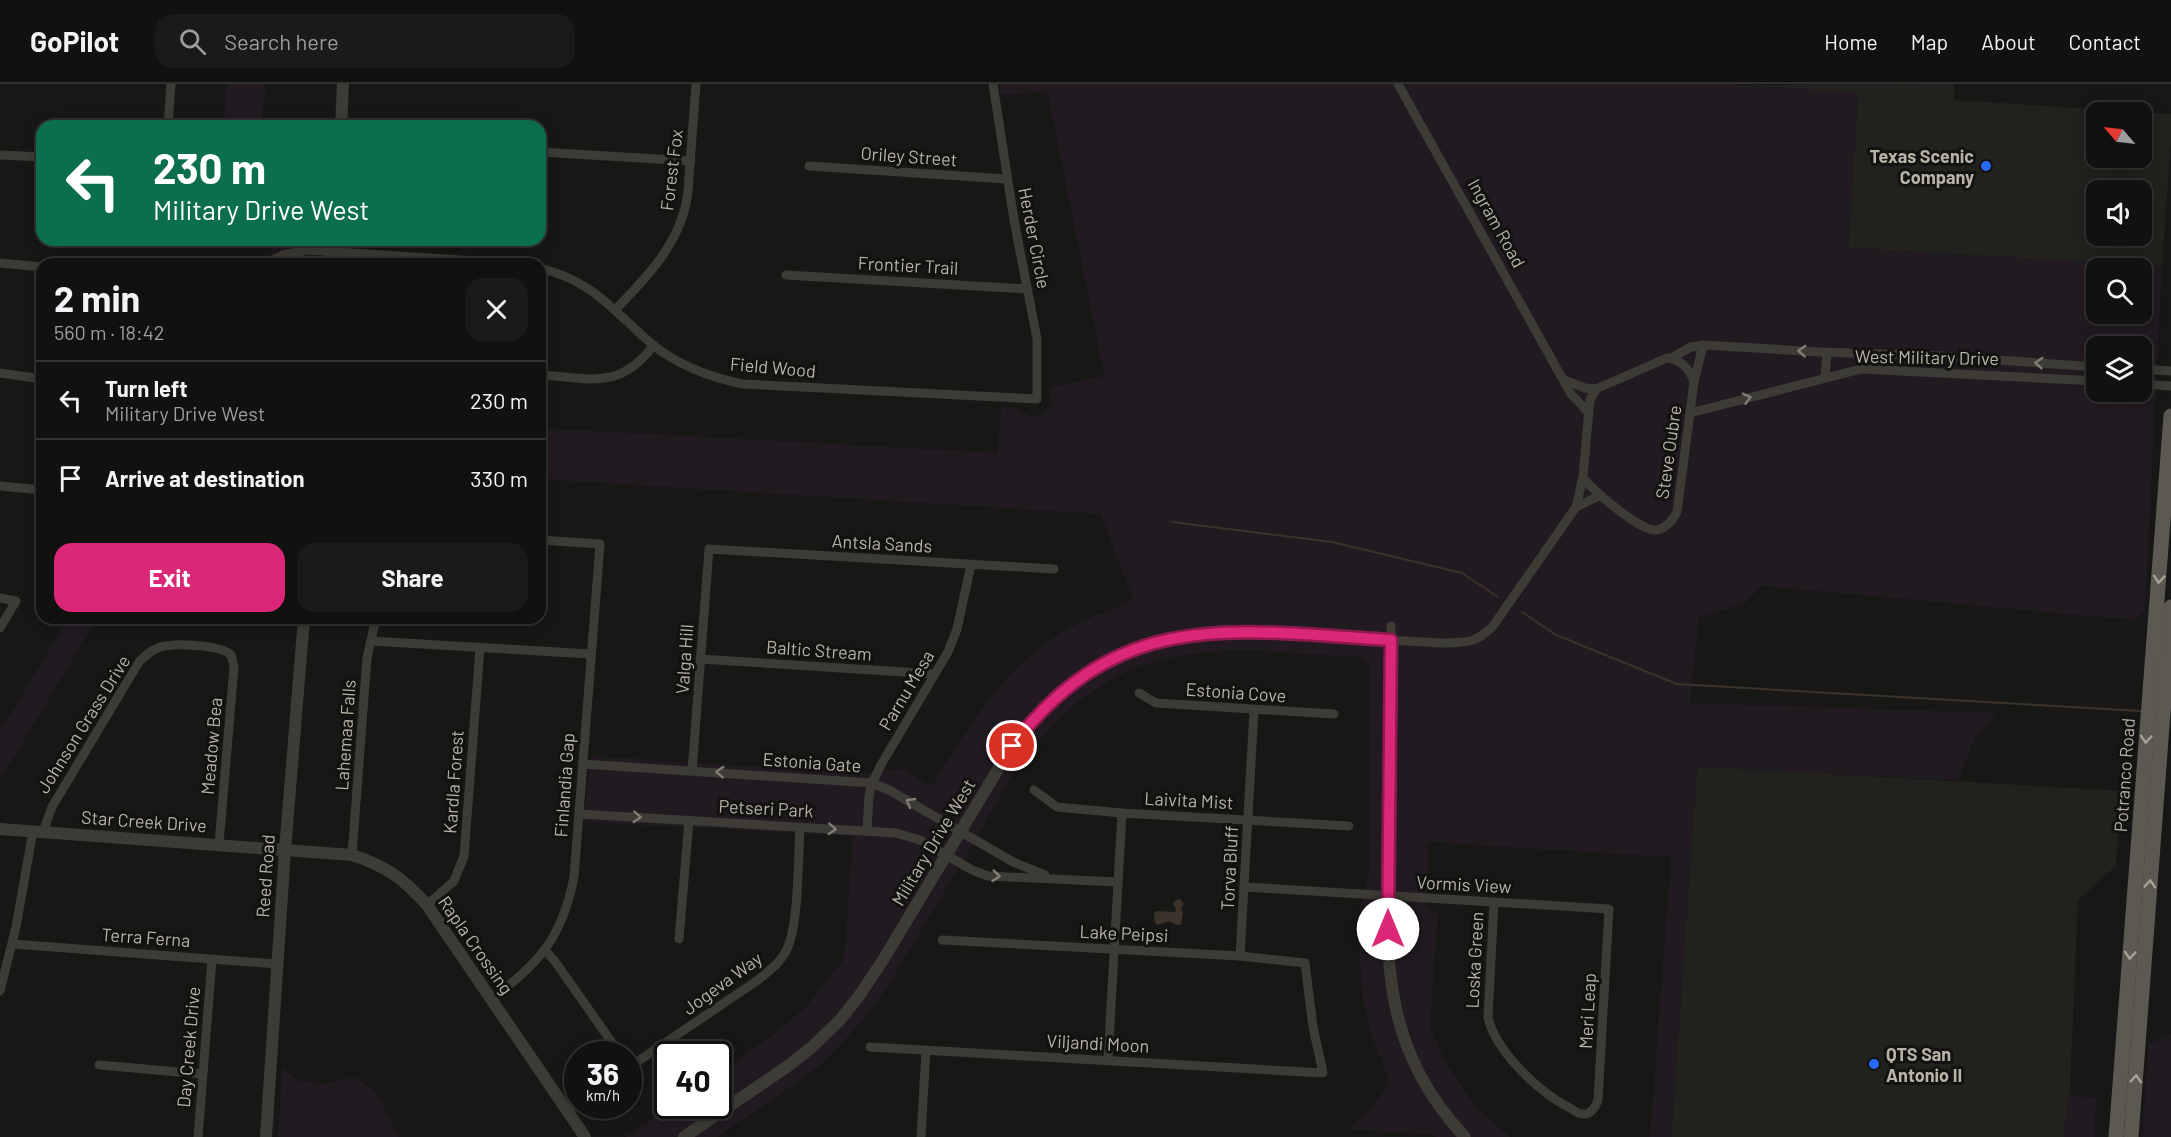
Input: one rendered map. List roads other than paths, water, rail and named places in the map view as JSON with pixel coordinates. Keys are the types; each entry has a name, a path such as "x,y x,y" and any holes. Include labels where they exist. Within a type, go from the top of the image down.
{"main road":[{"name":"Potranco Road","path":"2116,1137 2171,416"},
{"name":"Potranco Road","path":"2131,1137 2171,608"}],"street":[{"path":"168,120 171,84"},
{"path":"341,120 343,84"},
{"name":"Forest Fox","path":"616,309 664,254 676,234 686,206 696,84"},
{"name":"Herder Circle","path":"993,84 1021,260 1038,339 1037,399"},
{"name":"Ingram Road","path":"1398,84 1571,394 1588,413"},
{"path":"546,152 690,161"},
{"path":"0,155 36,157"},
{"name":"Oriley Street","path":"809,166 1007,179"},
{"path":"277,258 307,250 329,258"},
{"path":"0,263 36,266"},
{"name":"Field Wood","path":"546,270 587,287 616,309 654,345 687,367 723,380 742,384 1037,399"},
{"name":"Frontier Trail","path":"786,275 1028,289"},
{"path":"546,375 600,379 617,377 638,364 654,345"},
{"path":"1564,380 1585,388 1596,389 1671,358 1690,347 1703,345 1694,382"},
{"name":"West Military Drive","path":"1703,345 1939,356 2086,366"},
{"path":"1825,377 1827,352"},
{"path":"1938,372 1939,356"},
{"name":"Steve Oubre","path":"1583,477 1601,495 1650,530 1658,530 1673,519 1677,512 1694,382 1686,368 1678,360 1671,358"},
{"name":"West Military Drive","path":"1690,413 1861,369 2086,380"},
{"path":"2152,370 2171,371"},
{"path":"0,373 36,378"},
{"path":"2152,385 2171,386"},
{"path":"1391,640 1461,642 1474,640 1484,634 1497,620 1576,507 1583,477 1590,400 1596,389"},
{"path":"0,486 36,489"},
{"path":"1576,507 1601,495"},
{"name":"Finlandia Gap","path":"491,999 518,979 544,951 565,915 574,877 600,544 546,540"},
{"name":"Antsla Sands","path":"709,549 1054,569"},
{"name":"Valga Hill","path":"692,771 709,549"},
{"name":"Parnu Mesa","path":"867,831 872,783 935,674 957,629 971,565"},
{"path":"0,598 16,601 0,627"},
{"name":"Reed Road","path":"266,1137 285,850 304,624"},
{"name":"Lahemaa Falls","path":"352,855 368,658 375,624"},
{"path":"1391,626 1388,896 1388,962 1391,992 1400,1027 1422,1079 1447,1119 1465,1137"},
{"name":"Military Drive West","path":"684,1137 788,1066 840,1020 883,960 1012,746 1043,708 1087,673 1124,653 1158,641 1211,632 1235,631 1391,640"},
{"path":"371,641 590,654"},
{"name":"Johnson Grass Drive","path":"0,991 38,832 139,662 147,654 165,646 218,648 228,652"},
{"name":"Kardla Forest","path":"427,904 454,881 464,856 480,648"},
{"name":"Meadow Bea","path":"219,844 234,668 233,660 228,652"},
{"name":"Baltic Stream","path":"700,659 935,674"},
{"name":"Estonia Cove","path":"1138,693 1156,703 1334,714"},
{"name":"Torva Bluff","path":"1240,956 1254,710"},
{"name":"Estonia Gate","path":"583,764 872,783 890,790 1013,862 1052,878"},
{"name":"Laivita Mist","path":"1034,790 1057,807 1349,826"},
{"path":"1108,1059 1122,813"},
{"name":"Petseri Park","path":"579,814 896,833 920,840 946,855"},
{"path":"679,939 689,820"},
{"name":"Jogeva Way","path":"642,1058 758,980 776,964 787,949 793,928 800,827"},
{"name":"Star Creek Drive","path":"0,829 285,850"},
{"name":"Rapla Crossing","path":"285,850 352,855 377,863 410,886 427,904 564,1107"},
{"name":"Estonia Gate","path":"946,855 988,876 1118,882"},
{"name":"Vormis View","path":"1245,887 1609,909"},
{"name":"Loska Green","path":"1494,902 1488,1017 1490,1028 1520,1068 1545,1093 1576,1112 1583,1114 1589,1112"},
{"name":"Meri Leap","path":"1589,1112 1596,1107 1598,1100 1609,909"},
{"name":"Lake Peipsi","path":"942,940 1240,956 1305,963 1313,1028 1323,1073"},
{"name":"Terra Ferna","path":"13,944 277,964"},
{"path":"544,951 554,960 611,1041"},
{"name":"Day Creek Drive","path":"198,1137 212,959"},
{"name":"Viljandi Moon","path":"870,1047 1323,1073"},
{"path":"921,1137 926,1050"},
{"path":"99,1065 202,1074"},
{"name":"Rapla Crossing","path":"573,1119 585,1137"}],"waterway":[{"path":"1172,522 1332,542 1462,573 1498,597"},
{"path":"1522,612 1556,635 1677,684 2141,711"}],"place":[{"name":"Texas Scenic Company","path":"1986,166"},
{"name":"QTS San Antonio II","path":"1874,1064"}]}
